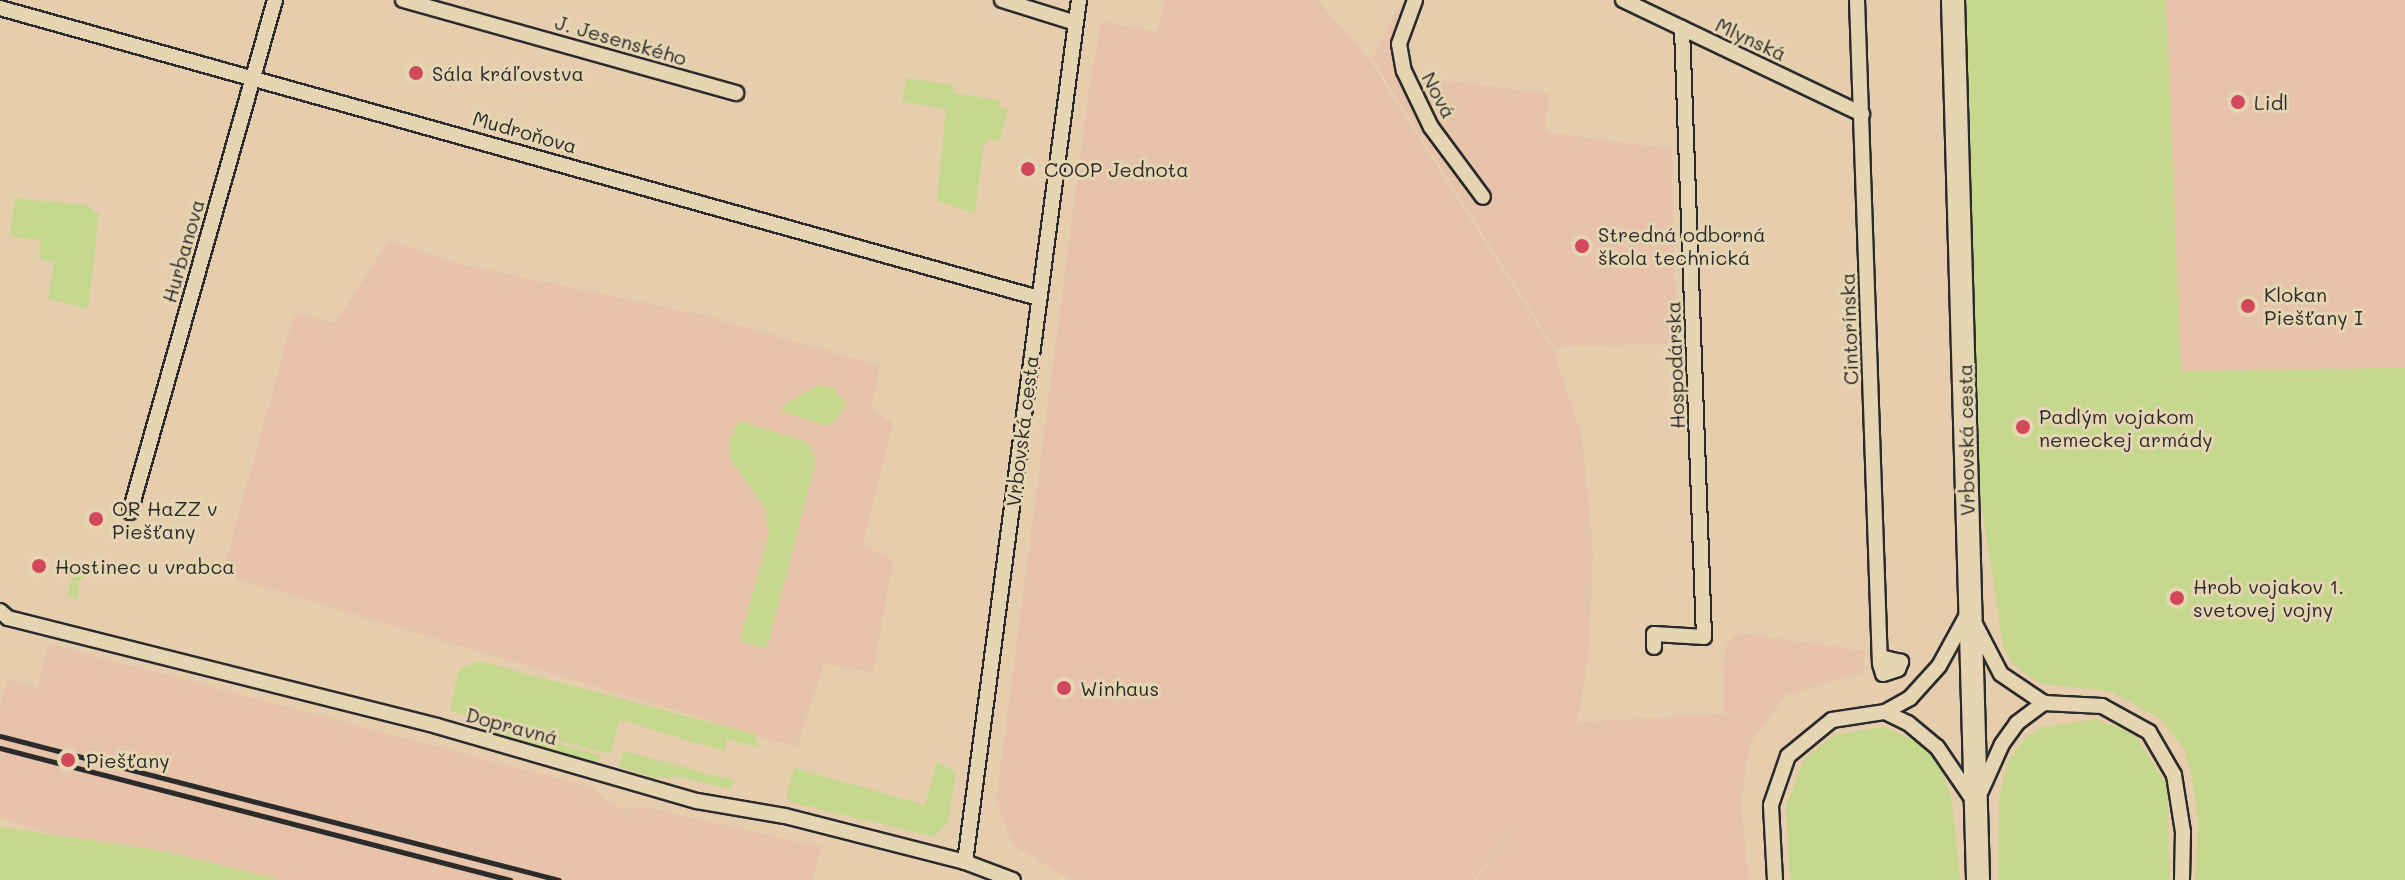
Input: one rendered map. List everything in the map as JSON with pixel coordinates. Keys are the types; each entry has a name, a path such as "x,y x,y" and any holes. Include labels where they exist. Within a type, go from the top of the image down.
{"main road":[{"name":"Vrbovská cesta","path":"1953,0 1978,880"}],"street":[{"name":"Hurbanova","path":"130,512 275,0"},
{"name":"J. Jesenského","path":"403,0 736,93"},
{"path":"1002,0 1076,23"},
{"name":"Vrbovská cesta","path":"965,862 1079,0"},
{"name":"Nová","path":"1415,0 1399,44 1404,71 1431,127 1483,197"},
{"name":"Mlynská","path":"1623,0 1862,114"},
{"name":"Cintorínska","path":"1857,0 1881,657"},
{"name":"Mudroňova","path":"0,8 253,76 1039,298"},
{"name":"Hospodárska","path":"1654,647 1654,634 1704,637 1682,28"},
{"path":"1969,611 2001,674 2044,703 2102,706 2149,732 2174,775 2183,832 2182,880"},
{"path":"1775,880 1771,805 1788,756 1832,720 1885,712 1924,684 1969,611"},
{"name":"Dopravná","path":"4,614 437,726 697,801 785,816 965,862 1013,880"},
{"path":"1976,806 2002,744 2017,723 2044,703"},
{"path":"1885,712 1908,723 1937,747 1976,806"}],"shaded area":[{"path":"1164,0 1317,0 1369,59 1553,349 1582,436 1593,552 1589,650 1577,727 1581,722 1724,714 1725,644 1739,633 1865,651 1863,672 1786,695 1750,743 1741,804 1749,880 1476,880 1517,825 1473,880 1072,880 1012,844 996,801 1089,88 1101,22 1158,31"},
{"path":"2166,0 2405,0 2405,371 2166,371"},
{"name":"Stredná odborná škola technická","path":"1396,11 1413,19 1408,35 1411,76 1549,94 1545,132 1671,149 1677,343 1554,347 1373,60"},
{"path":"389,240 464,265 702,315 880,366 871,410 893,423 863,546 893,561 873,672 824,664 797,747 222,574 294,314 336,323"},
{"path":"49,644 593,788 610,804 625,809 644,807 821,847 813,880 281,880 164,851 52,834 0,817 0,704 8,680 38,687"}],"green space":[{"path":"1966,0 2166,0 2181,371 2405,368 2405,880 2195,880 2198,822 2192,776 2184,749 2161,719 2110,691 2042,684 2013,665 2003,646 1980,494"},
{"path":"906,78 954,85 953,93 1000,100 999,108 1008,109 1000,141 988,139 983,148 975,214 937,201 946,109 902,102"},
{"path":"15,198 86,205 99,214 88,309 48,298 54,264 39,258 41,240 10,236"},
{"path":"819,385 833,388 846,404 836,421 827,426 782,411 785,404"},
{"path":"739,421 807,442 816,461 767,648 740,641 769,533 765,508 730,459 729,444"},
{"path":"75,567 84,580 79,580 78,600 67,596"},
{"path":"479,661 754,734 760,748 727,739 724,751 620,720 610,754 450,711 458,670"},
{"path":"2096,719 2135,735 2167,785 2170,880 1998,880 1999,797 2008,761 2027,736 2042,727"},
{"path":"480,723 601,755 598,766 477,734"},
{"path":"1885,727 1921,744 1938,759 1952,800 1960,880 1790,880 1786,806 1804,759 1834,735"},
{"path":"623,751 736,781 730,789 680,777 655,778 619,767"},
{"path":"937,762 956,772 948,822 934,837 791,802 786,796 794,768 925,805"},
{"path":"0,827 164,851 281,880 0,880"}],"railway":[{"path":"0,736 559,880"},
{"path":"0,748 510,880"}],"place":[{"name":"Sála kráľovstva","path":"416,73"},
{"name":"Lidl","path":"2238,102"},
{"name":"COOP Jednota","path":"1028,169"},
{"name":"Stredná odborná škola technická","path":"1582,246"},
{"name":"Klokan Piešťany I","path":"2248,306"},
{"name":"Padlým vojakom nemeckej armády","path":"2023,427"},
{"name":"OR HaZZ v Piešťany","path":"96,519"},
{"name":"Hostinec u vrabca","path":"39,566"},
{"name":"Hrob vojakov 1. svetovej vojny","path":"2177,598"},
{"name":"Winhaus","path":"1064,688"},
{"name":"Piešťany","path":"68,760"}]}
